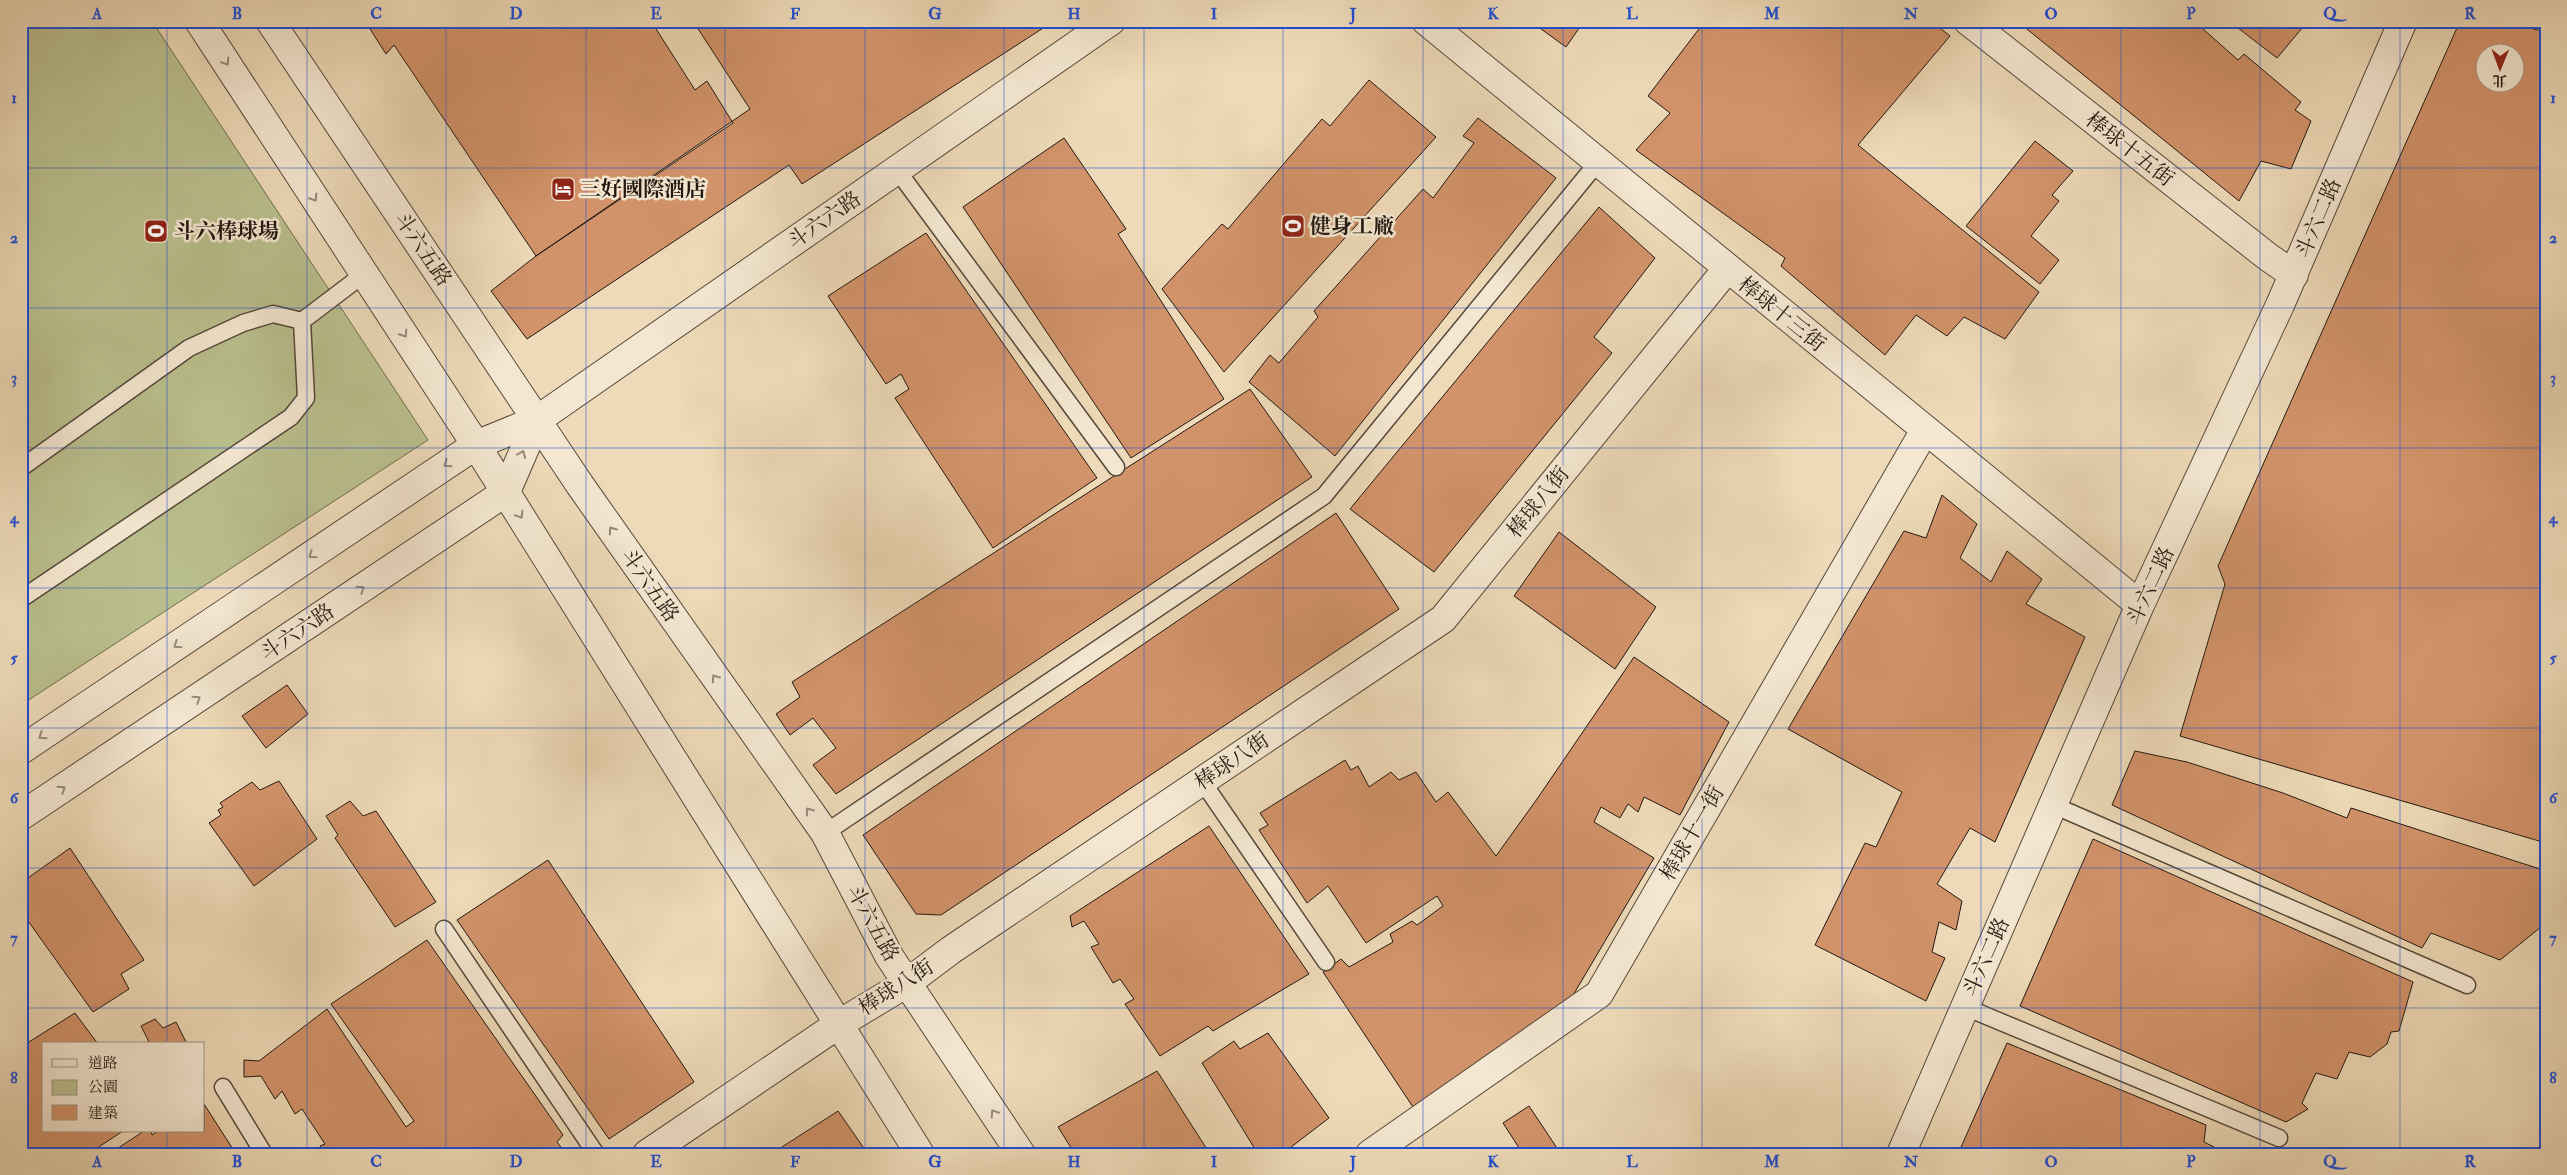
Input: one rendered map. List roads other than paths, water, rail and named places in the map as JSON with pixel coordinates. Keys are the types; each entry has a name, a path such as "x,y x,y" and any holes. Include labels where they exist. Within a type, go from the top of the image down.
{"street":[{"path":"199,21 506,492 920,1154"},
{"name":"斗六五路","path":"270,21 586,493 824,833 889,956 1020,1154"},
{"name":"斗六六路","path":"21,750 476,445 537,420 1111,21"},
{"name":"棒球十三街","path":"1426,21 2140,605"},
{"name":"棒球十五街","path":"1968,21 2268,257 2294,274"},
{"name":"斗六二路","path":"1900,1154 2140,605 2294,274 2403,21"},
{"name":"棒球八街","path":"647,1154 839,1024 907,983 951,950 1444,619 1727,269"},
{"path":"506,492 537,420"},
{"name":"棒球十一街","path":"1370,1154 1599,994 1925,430"},
{"name":"斗六六路","path":"21,816 506,492"}],"lane":[{"path":"824,833 1324,496 1598,162"},
{"path":"897,170 1116,467"},
{"path":"302,321 364,274"},
{"path":"21,468 189,348 243,323 273,314 302,321"},
{"path":"21,599 291,417 306,398 302,321"},
{"path":"1202,781 1326,962"},
{"path":"2053,805 2467,985"},
{"path":"444,929 596,1154"},
{"path":"1965,1007 2279,1138"},
{"path":"223,1087 264,1154"}],"place":[{"name":"三好國際酒店","path":"563,189"},
{"name":"健身工廠","path":"1293,226"},
{"name":"斗六棒球場","path":"156,231"}]}
